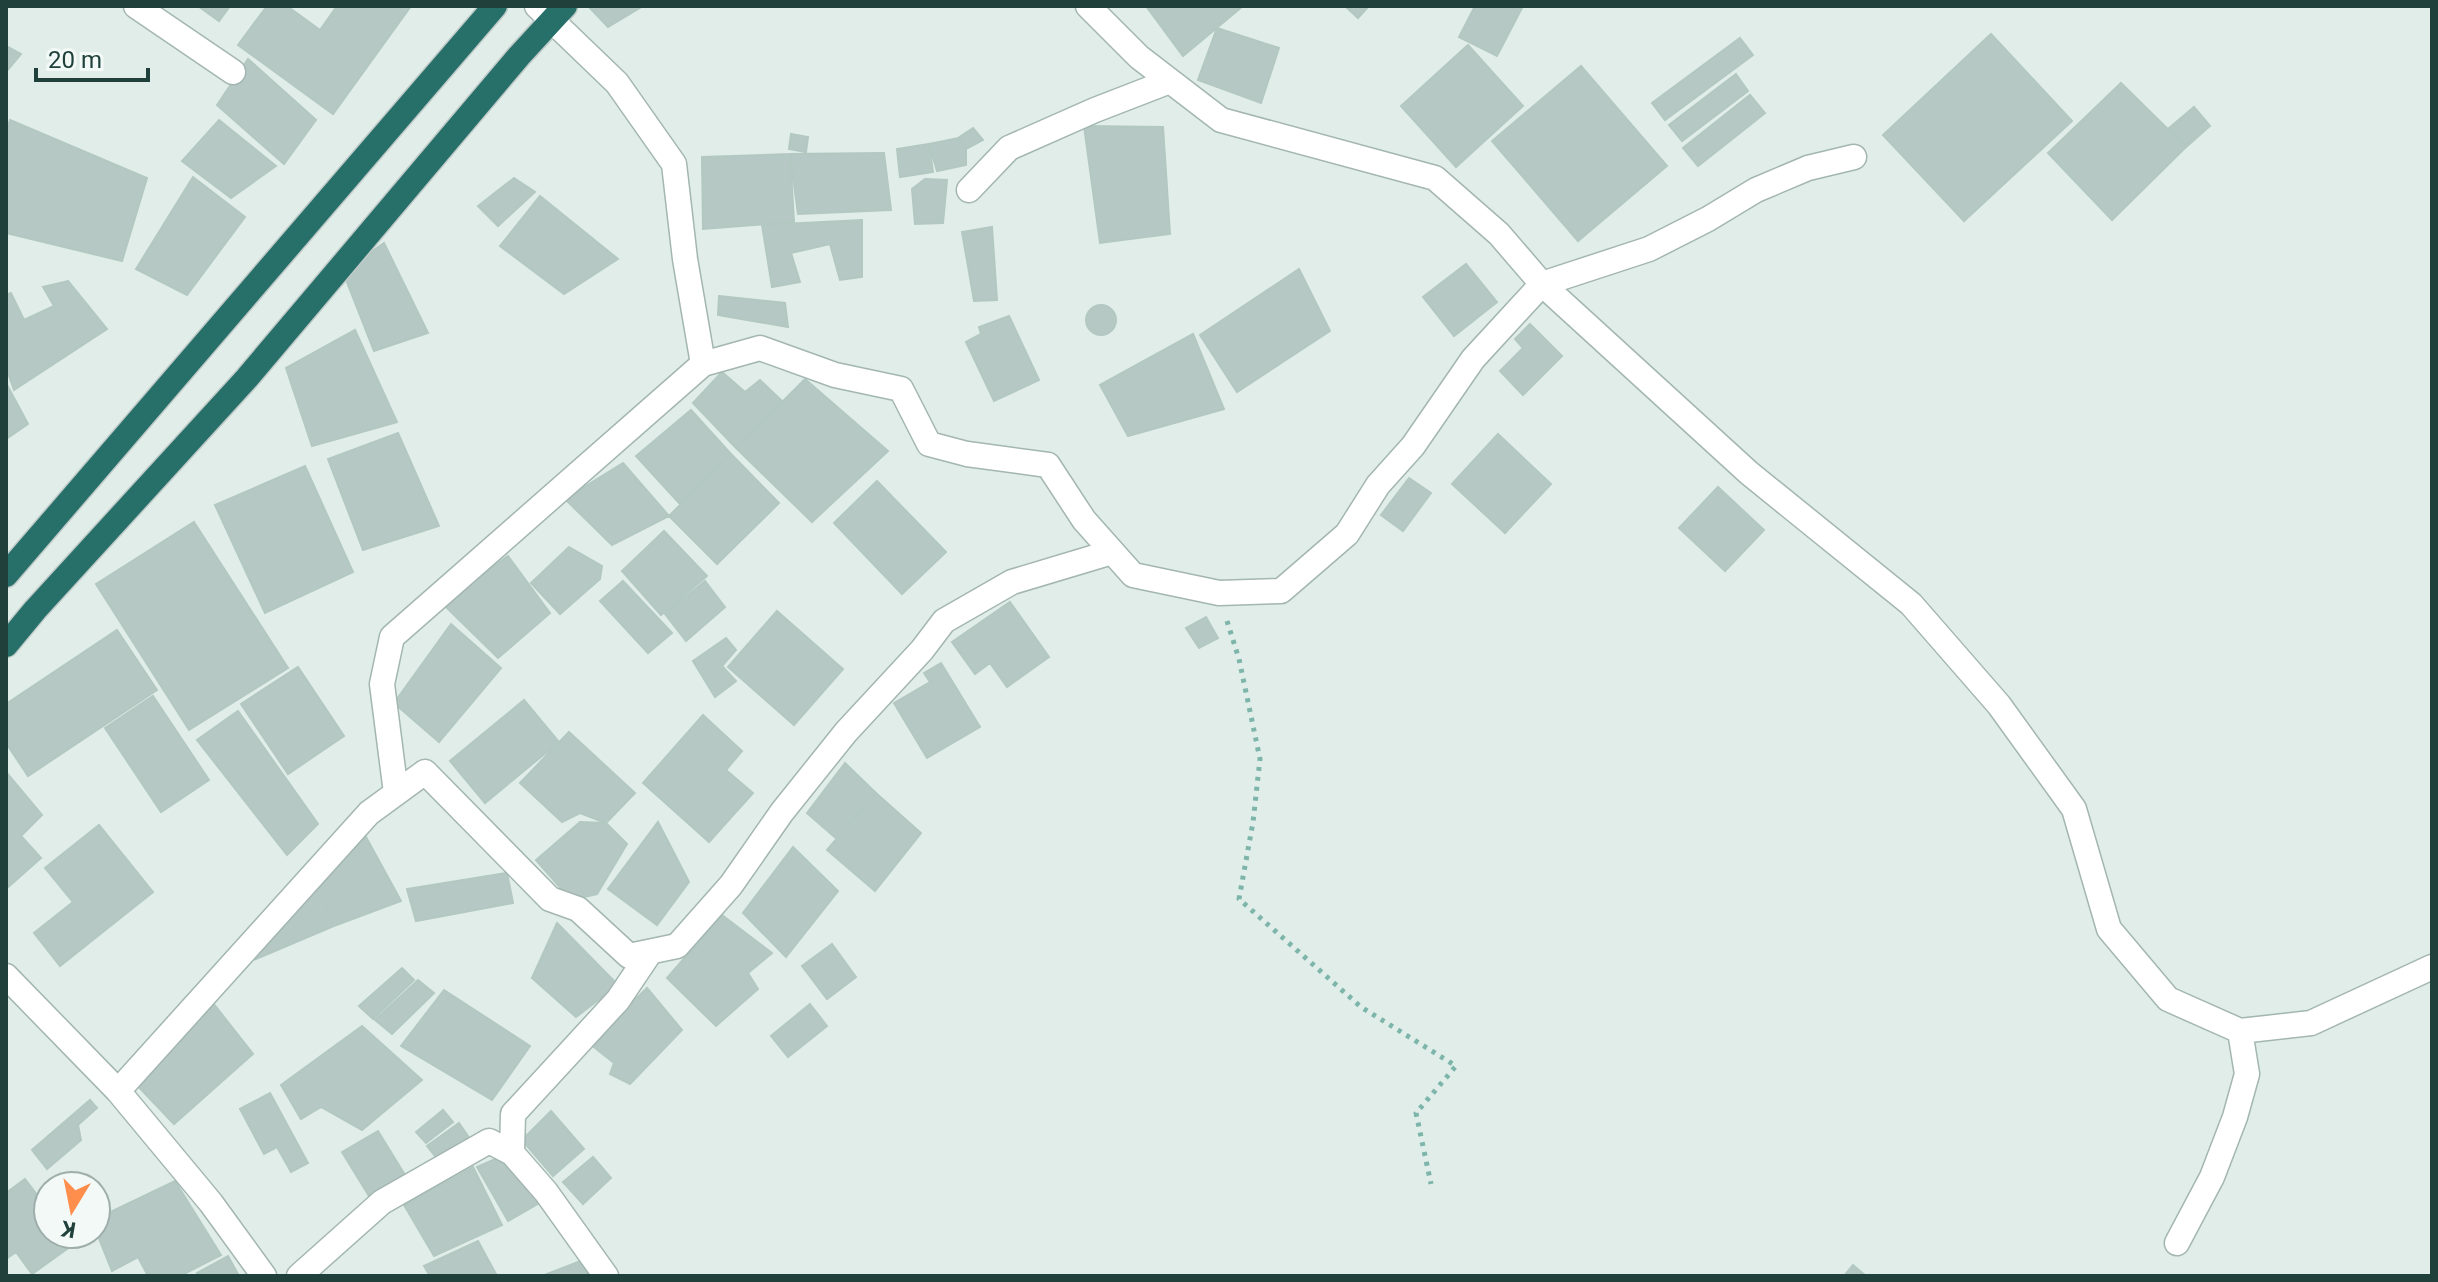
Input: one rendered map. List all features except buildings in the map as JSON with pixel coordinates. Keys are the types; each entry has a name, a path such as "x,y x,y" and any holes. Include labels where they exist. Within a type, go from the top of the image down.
{"highway":[{"path":"6,575 495,6"},
{"path":"6,645 247,378 519,56 552,11"}],"street":[{"path":"136,6 233,72"},
{"path":"1088,6 1139,57 1221,120 1435,178 1499,234 1542,284 1749,473 1911,604 1999,705 2074,809 2109,929 2168,999 2240,1031 2311,1023 2432,967"},
{"path":"552,11 617,83 674,164 685,259 703,364"},
{"path":"969,190 1009,148 1170,81"},
{"path":"396,793 382,684 392,637 703,364 760,348 835,375 901,389 929,444 967,454 1048,465 1084,520 1133,575 1219,593 1281,591 1347,534 1378,485 1413,446 1473,359 1542,284 1649,249 1756,190 1808,168 1854,157"},
{"path":"118,1091 369,813 425,772 550,899 578,909 629,956 677,946 731,885 782,812 846,732 922,650 944,621 1012,582 1112,552"},
{"path":"512,1153 513,1114 618,1000 649,954"},
{"path":"6,976 118,1091 211,1203 264,1276"},
{"path":"2177,1243 2212,1177 2235,1117 2247,1074 2240,1031"},
{"path":"299,1276 382,1202 489,1141 512,1153 546,1192 606,1276"}],"path":[{"path":"1219,593 1239,659 1260,759 1253,822 1239,899 1361,1007 1456,1066 1416,1113 1431,1184"}]}
